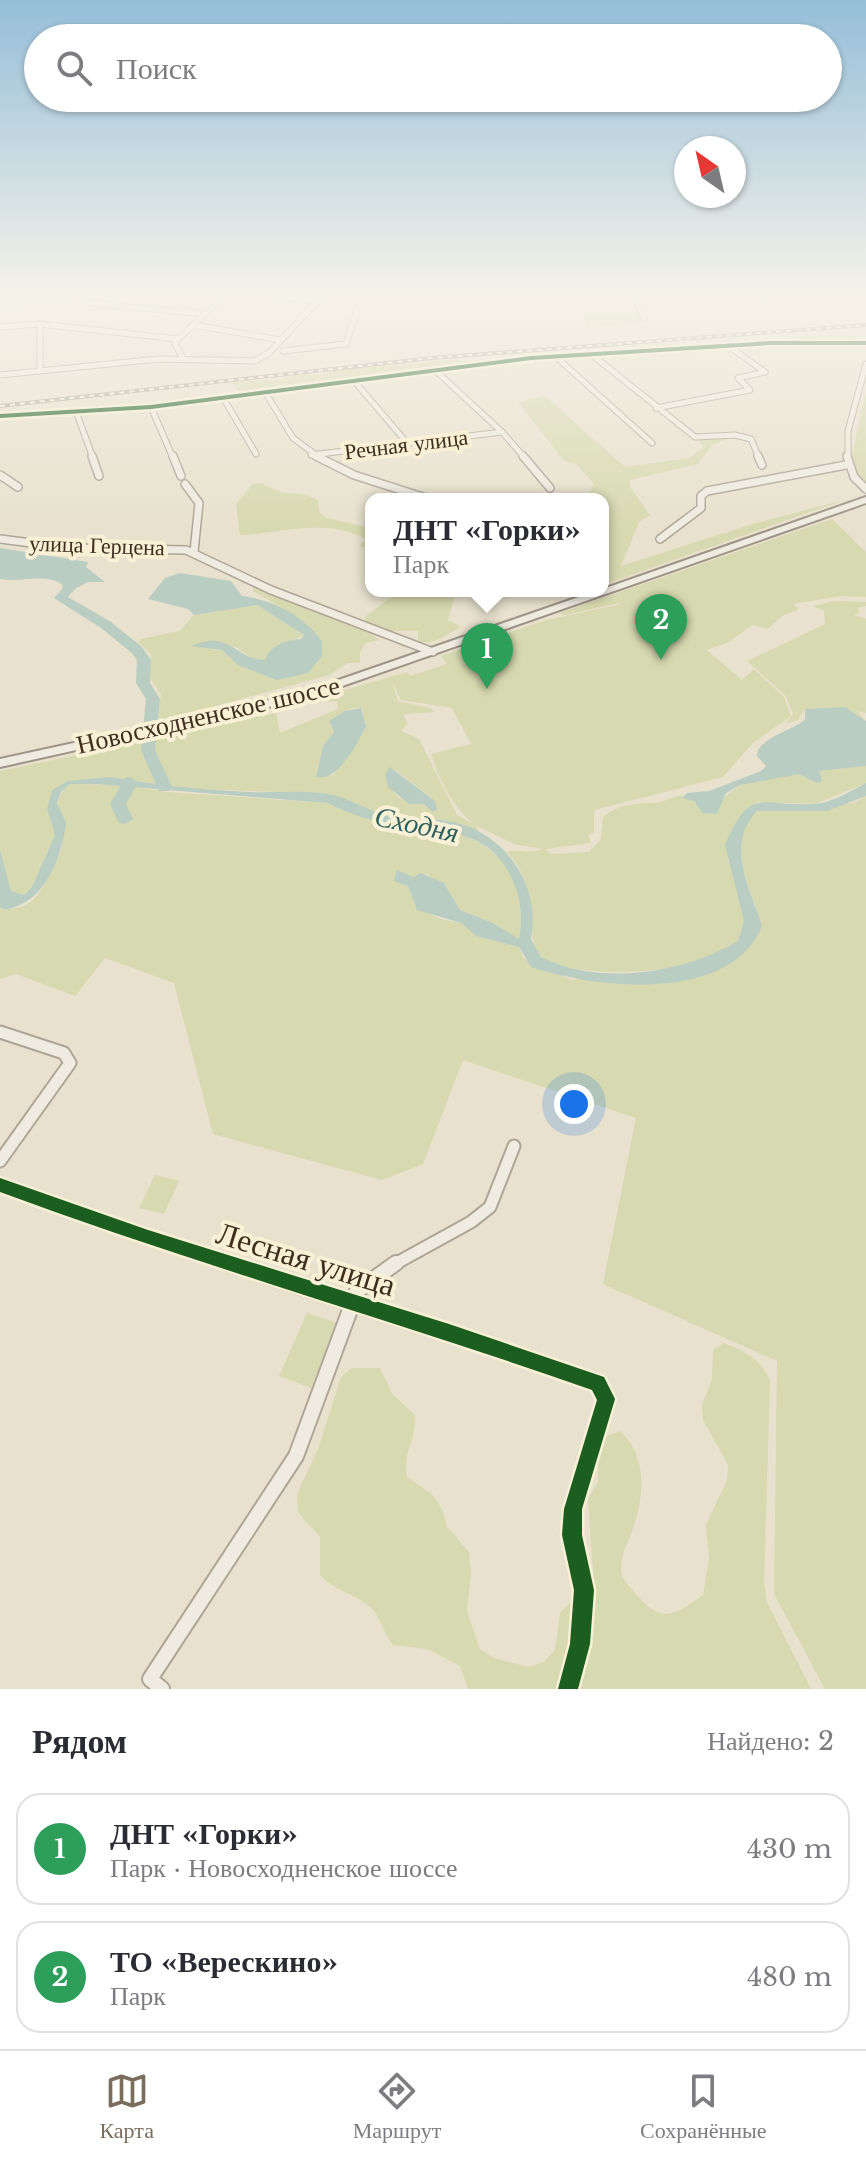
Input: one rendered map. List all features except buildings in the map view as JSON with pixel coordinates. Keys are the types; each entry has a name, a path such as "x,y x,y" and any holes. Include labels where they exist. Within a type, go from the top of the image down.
{"main road":[{"name":"Новосходненское шоссе","path":"609,590 866,500"},
{"name":"Новосходненское шоссе","path":"0,763 301,697 590,597"}],"street":[{"path":"0,416 77,414 151,407 423,373"},
{"path":"438,373 502,432 550,488"},
{"path":"574,373 652,443"},
{"path":"614,373 698,438 729,435 751,439 762,465"},
{"path":"656,408 750,390 738,378 761,373"},
{"path":"864,373 848,437 846,465 866,489"},
{"path":"355,382 408,444"},
{"path":"265,392 278,423 311,455 413,493"},
{"path":"224,399 256,454"},
{"path":"151,407 181,476"},
{"path":"77,414 99,476"},
{"name":"Речная улица","path":"311,455 502,432"},
{"path":"660,539 701,508 701,496 707,491 846,465"},
{"path":"0,475 18,487"},
{"path":"185,484 199,503 194,552 271,590 433,652"},
{"name":"улица Герцена","path":"0,539 70,548 167,548 194,552"},
{"path":"0,1032 64,1053 70,1063 0,1161"},
{"path":"156,1684 296,1456 352,1299 368,1281 471,1222 490,1207 514,1146"},
{"name":"Лесная улица","path":"0,1185 100,1223 352,1299 598,1383 606,1399 573,1509 572,1535 584,1590 580,1644 568,1689"}],"green space":[{"path":"300,373 400,373 252,391 238,391 233,384 233,381 281,380"},
{"path":"866,392 866,484 850,464"},
{"path":"545,396 625,467 689,458 704,447 699,442 702,439 729,438 712,445 698,464 630,480 630,487 650,515 639,522 621,566 756,523 844,500 609,583 609,493 589,493 594,484 576,464 564,461 518,402"},
{"path":"259,483 318,500 319,512 326,518 365,527 365,539 351,532 319,528 240,535 236,504 253,484"},
{"path":"832,519 866,552 866,597 842,596 793,604 799,609 782,616 768,629 752,625 729,642 707,650 742,680 754,669 784,697 791,716 753,743 723,777 594,810 594,833 588,835 591,843 546,849 550,854 589,852 601,839 603,817 615,809 683,795 682,798 693,800 702,813 717,814 721,802 729,793 750,782 800,774 813,781 818,771 866,766 866,783 815,804 757,802 728,860 743,905 744,931 733,946 711,958 683,966 617,972 560,966 538,952 524,882 507,852 542,849 514,844 475,825 479,831 444,820 394,817 365,810 329,794 192,789 130,780 68,781 47,809 55,835 32,887 24,896 11,891 0,850 0,771 276,713 280,733 338,709 337,701 315,702 324,696 407,672 410,676 447,664 441,656 546,620 621,603 565,615 559,613","holes":["392,681 401,700 452,708 471,744 431,754 448,792 473,824 457,815 419,739 401,731 408,723 403,716 405,714 435,712 430,708 398,701","357,707 363,710 362,718 366,723 360,738 333,775 316,776 323,746 334,732 329,724 345,711","394,769 432,798 428,806 404,800 395,794 388,781"]},
{"path":"254,586 358,626 380,640 365,643 360,653 360,663 348,663 329,675 158,722 161,694 149,677 151,654 138,642 141,639 180,631 194,615 257,605 304,635 277,647 266,660 253,659 236,647 206,649 222,650 238,665 277,680 322,641 292,614 253,591"},
{"path":"391,597 454,597 448,620 461,627 440,639 424,642 418,640 418,631 385,631 367,624 365,617"},
{"path":"835,601 866,602 866,606 858,608 859,613 854,615 866,619 866,713 857,711 866,721 845,707 805,709 797,721 786,723 793,714 786,696 747,661 825,624 824,611 813,606"},
{"path":"70,784 122,785 167,792 327,803 350,812 456,833 479,843 499,858 513,879 520,909 519,940 493,923 460,910 446,886 426,874 413,877 404,875 398,882 408,886 415,906 440,919 461,923 476,936 519,947 523,958 572,980 726,963 757,910 742,858 743,830 748,819 759,811 854,803 866,796 866,1689 825,1689 774,1594 777,1361 603,1284 636,1118 463,1060 423,1164 382,1180 213,1134 174,983 105,958 75,996 16,974 0,979 0,907 5,910 28,904 49,878 63,843 58,802"},
{"path":"155,1175 179,1181 164,1214 139,1208"},
{"path":"307,1313 337,1323 311,1388 279,1376"},
{"path":"724,1343 752,1357 770,1381 764,1583 767,1602 811,1689 468,1689 460,1666 427,1649 393,1645 368,1605 333,1586 320,1575 320,1537 298,1512 297,1494 318,1449 341,1377 352,1368 380,1368 393,1395 415,1415 406,1460 407,1477 433,1495 443,1511 447,1527 469,1552 471,1573 467,1611 480,1649 494,1658 528,1667 544,1662 555,1650 560,1613 586,1587 593,1572 588,1499 598,1482 598,1448 607,1436 620,1431 635,1452 641,1477 640,1503 622,1557 622,1575 626,1583 654,1610 669,1614 685,1608 703,1595 709,1560 706,1524 727,1481 728,1465 703,1420 702,1405 712,1379 713,1350"}],"water":[{"path":"0,548 88,562 86,567 105,582 88,582 65,594 61,593 63,585 49,579 0,579"},
{"path":"180,573 231,581 242,596 286,610 322,641 322,656 308,673 277,680 238,665 222,650 191,646 223,642 245,655 265,660 275,647 301,639 304,635 257,605 194,615 188,609 148,599 165,578"},
{"path":"845,707 866,721 866,766 819,771 822,781 817,783 799,774 740,785 726,793 717,814 702,813 694,801 682,798 687,793 709,791 761,771 766,766 757,756 758,750 768,740 805,719 805,709"},
{"path":"361,708 366,726 352,751 332,774 316,777 323,746 334,732 329,721 345,711"},
{"path":"390,767 435,801 437,810 433,812 424,804 409,804 388,787 385,775"},
{"path":"110,777 214,790 328,794 391,817 449,821 475,830 491,839 517,867 531,901 531,939 541,957 589,972 615,974 668,968 717,952 738,941 744,921 725,845 742,813 751,806 769,802 821,803 866,783 866,796 827,811 757,811 747,824 741,853 762,926 745,951 721,969 691,979 658,984 623,984 589,981 531,967 519,947 476,936 461,923 417,910 408,886 394,881 397,870 413,877 421,873 444,883 460,910 493,923 519,939 520,908 515,886 502,861 489,848 458,834 377,821 327,803 70,784 61,792 57,803 66,823 60,852 49,878 41,889 19,906 5,910 0,907 0,850 11,891 24,895 32,887 55,835 47,809 52,790 68,781"}],"waterway":[{"name":"Сходня","path":"72,577 70,588 60,598 106,625 137,650 144,660 143,683 153,699 148,750 164,787"},
{"path":"125,819 118,804 130,782"}],"railway":[{"path":"0,406 299,373"}],"cycle path":[{"path":"0,416 151,407 416,373"},
{"path":"0,1185 148,1237 449,1332 598,1383 606,1399 573,1509 572,1535 584,1590 580,1644 568,1689"}],"place":[{"name":"ТО «Верескино»","path":"661,660"},
{"name":"ДНТ «Горки»","path":"487,689"}]}
